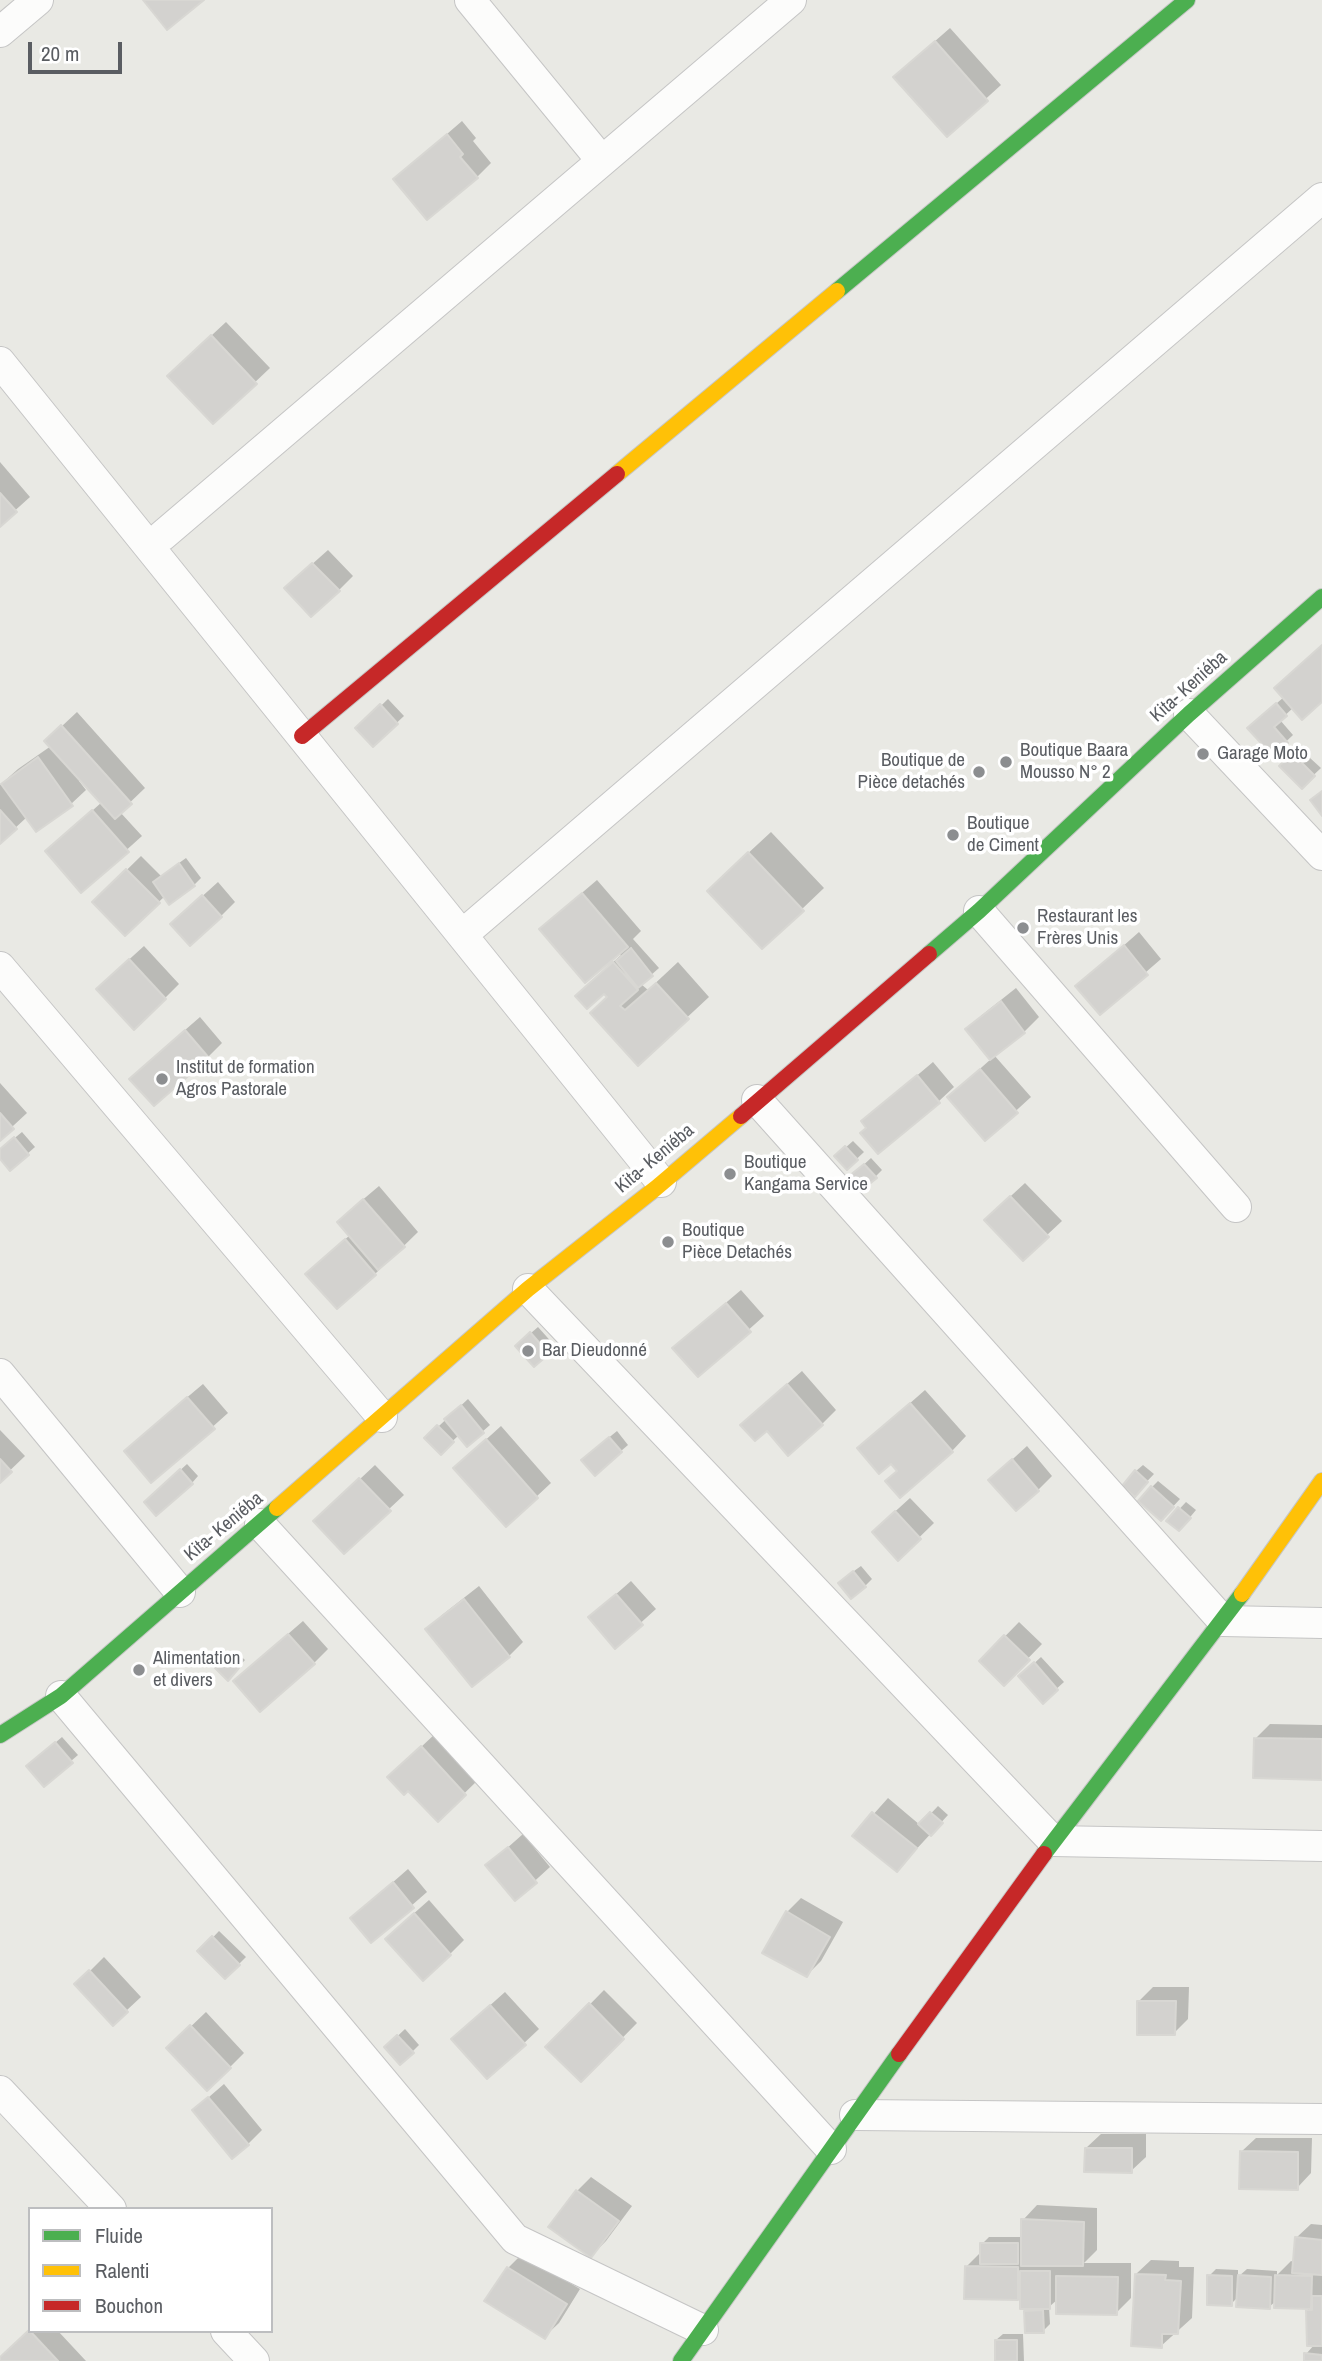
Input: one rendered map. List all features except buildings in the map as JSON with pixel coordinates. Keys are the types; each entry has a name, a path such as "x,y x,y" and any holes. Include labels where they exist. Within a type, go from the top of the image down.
{"street":[{"path":"0,33 38,0"},
{"path":"470,0 602,161"},
{"path":"162,536 791,0"},
{"path":"302,736 1186,0"},
{"path":"462,935 1322,198"},
{"path":"1,365 661,1182"},
{"name":"Kita- Keniéba","path":"0,1735 61,1696 528,1289 656,1188 979,911 1189,714 1322,597"},
{"path":"1189,714 1322,855"},
{"path":"979,911 1236,1207"},
{"path":"0,967 382,1417"},
{"path":"757,1100 1223,1622 1322,1623"},
{"path":"528,1289 1053,1842 1322,1846"},
{"path":"0,1374 180,1592"},
{"path":"681,2361 1053,1842 1223,1622 1322,1481"},
{"path":"260,1524 831,2149"},
{"path":"61,1696 515,2239 703,2330"},
{"path":"0,2091 108,2207"},
{"path":"855,2115 1322,2119"},
{"path":"228,2333 254,2361"}],"traffic: fast":[{"path":"837,291 1187,0"},
{"path":"929,954 979,911 1189,714 1322,597"},
{"path":"0,1735 61,1696 277,1508"},
{"path":"1044,1854 1242,1594"},
{"path":"681,2361 899,2054"}],"traffic: slow":[{"path":"617,474 837,291"},
{"path":"277,1508 528,1289 656,1188 741,1116"},
{"path":"1242,1594 1322,1481"}],"traffic: jam":[{"path":"302,736 617,474"},
{"path":"741,1116 929,954"},
{"path":"899,2054 1044,1854"}],"place":[{"name":"Garage Moto","path":"1203,754"},
{"name":"Boutique Baara Mousso N° 2","path":"1006,762"},
{"name":"Boutique de Pièce detachés","path":"979,772"},
{"name":"Boutique de Ciment","path":"953,835"},
{"name":"Restaurant les Frères Unis","path":"1023,928"},
{"name":"Institut de formation Agros Pastorale","path":"162,1079"},
{"name":"Boutique Kangama Service","path":"730,1174"},
{"name":"Boutique Pièce Detachés","path":"668,1242"},
{"name":"Bar Dieudonné","path":"528,1351"},
{"name":"Alimentation et divers","path":"139,1670"}]}
